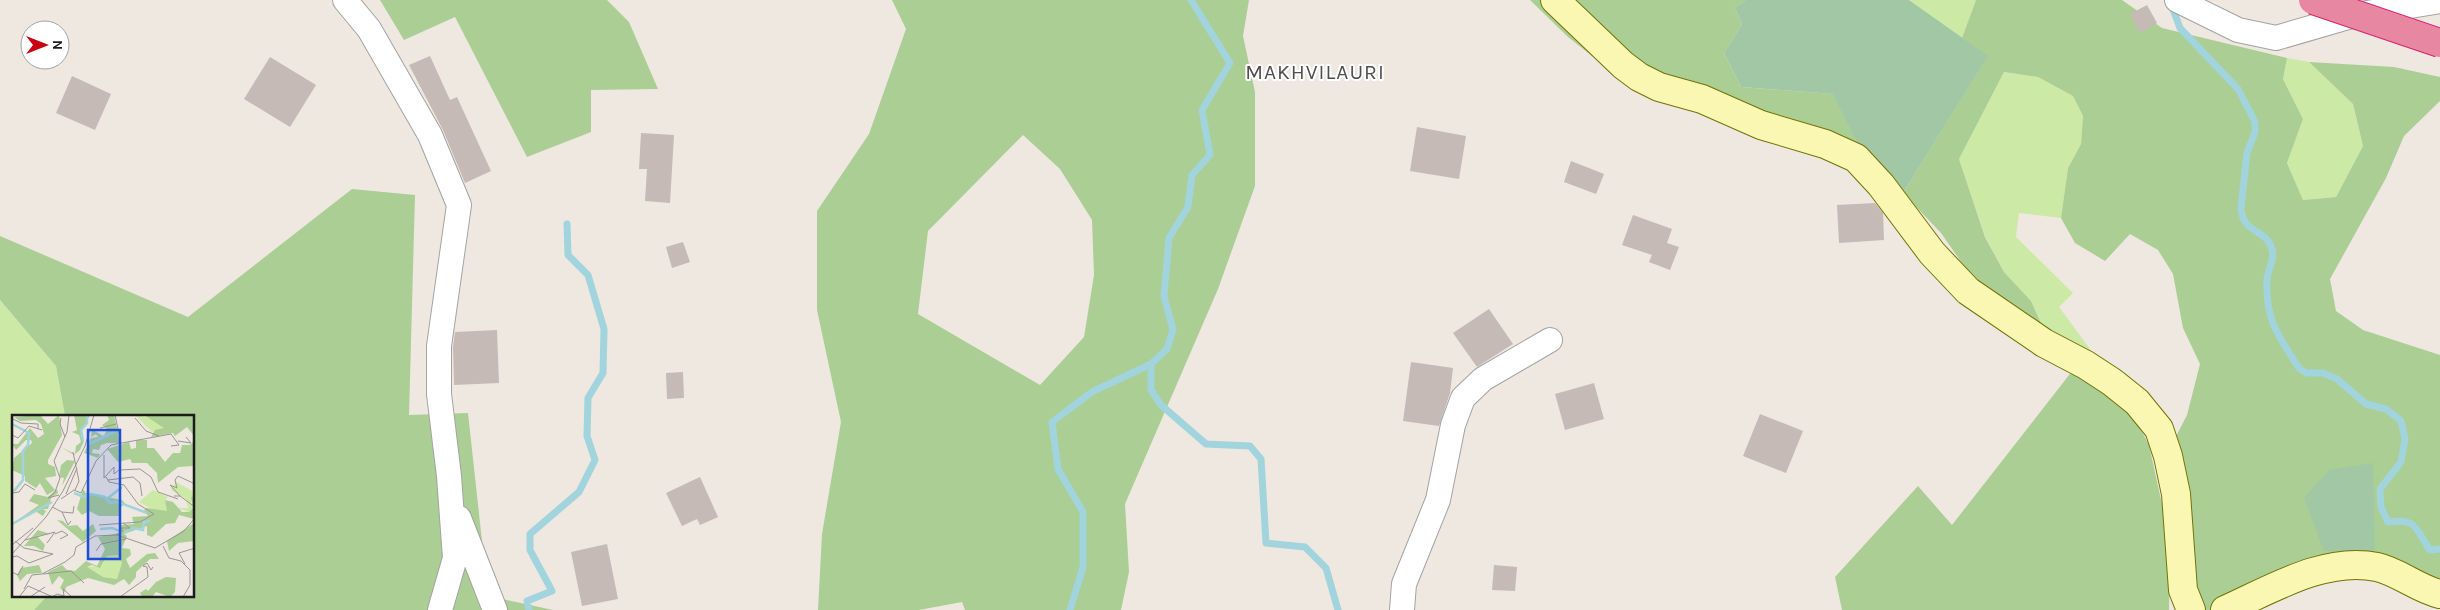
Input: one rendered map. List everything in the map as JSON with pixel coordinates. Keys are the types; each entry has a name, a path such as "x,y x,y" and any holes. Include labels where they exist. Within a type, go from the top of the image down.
{"highway":[{"path":"2313,0 2440,43"}],"street":[{"path":"345,0 369,29 430,135 459,204 439,346 439,394 451,496 455,558 440,610"},
{"path":"1555,0 1623,65 1639,77 1659,87 1702,99 1761,126 1809,138 1856,158 1881,185 1932,253 1968,291 2044,344 2086,365 2112,382 2137,402 2159,429 2168,456 2176,494 2183,590 2190,610"},
{"path":"2177,0 2238,30 2276,38 2355,15 2440,1"},
{"path":"1402,610 1404,584 1438,500 1453,425 1463,398 1482,379 1550,340"},
{"path":"451,496 495,610"},
{"path":"2224,610 2324,569 2355,565 2378,568 2427,591 2440,594"}],"green space":[{"path":"380,0 607,0 629,22 658,89 591,90 591,132 527,157 455,17 404,40"},
{"path":"892,0 1249,0 1243,36 1255,92 1255,186 1218,289 1125,504 1129,572 1121,610 965,610 962,602 919,610 818,610 822,534 841,422 817,310 817,211 869,134 906,29","holes":["1023,135 1060,169 1092,220 1094,275 1084,337 1040,385 918,314 928,231"]},
{"path":"1530,0 1745,0 1735,8 1742,24 1724,53 1741,87 1834,94 1860,149 1611,71 1568,37"},
{"path":"1745,0 1909,0 1988,56 1903,193 1860,149 1833,94 1741,87 1724,53 1742,24 1735,8"},
{"path":"1909,0 1976,0 1962,38"},
{"path":"1976,0 2122,0 2162,28 2287,58 2283,79 2303,119 2287,163 2303,200 2336,197 2363,146 2353,104 2309,62 2394,67 2440,77 2440,101 2404,136 2386,178 2330,279 2336,311 2363,330 2440,355 2440,584 2383,560 2214,610 2188,610 2169,450 2187,415 2200,364 2183,328 2173,274 2158,250 2130,234 2105,261 2075,243 2061,218 2068,168 2081,144 2083,116 2073,96 2038,77 2004,72 1959,159 1985,237 2004,272 2031,301 2050,343 1994,309 1941,233 1903,193 1987,57 1962,38"},
{"path":"2287,58 2309,62 2353,104 2363,146 2336,197 2303,200 2287,163 2303,119 2283,79"},
{"path":"2004,72 2038,77 2073,96 2083,116 2081,144 2068,168 2061,218 2019,213 2016,237 2073,293 2059,307 2093,353 2050,343 2031,301 2004,272 1985,236 1959,159"},
{"path":"352,189 415,195 409,415 468,413 488,596 553,610 34,610 45,598 195,598 195,415 65,415 56,366 0,300 0,236 188,317"},
{"path":"0,300 56,366 65,415 12,415 12,598 45,598 34,610 0,610"},
{"path":"2073,370 2133,415 2149,445 2170,541 2169,610 1842,610 1835,577 1918,486 1952,525"},
{"path":"2373,463 2375,551 2324,551 2304,498 2329,470"}],"building":[{"path":"2147,5 2157,23 2140,33 2130,14"},
{"path":"430,56 450,100 457,97 491,171 465,183 443,130 409,65"},
{"path":"270,57 316,85 290,127 244,99"},
{"path":"72,76 111,94 95,130 56,113"},
{"path":"1417,127 1466,136 1459,179 1410,171"},
{"path":"641,133 674,135 670,203 645,201 647,169 639,169"},
{"path":"1571,161 1604,174 1596,194 1564,182"},
{"path":"1875,203 1883,213 1884,240 1839,243 1837,205"},
{"path":"1633,215 1672,229 1667,243 1679,247 1670,270 1649,262 1652,255 1622,245"},
{"path":"683,242 690,262 672,268 666,247"},
{"path":"1489,309 1513,344 1477,367 1453,333"},
{"path":"497,330 499,383 454,385 453,347 455,332"},
{"path":"1411,362 1453,368 1450,393 1439,426 1403,421"},
{"path":"683,372 684,398 667,399 666,373"},
{"path":"1594,383 1604,419 1565,430 1555,394"},
{"path":"1760,414 1803,431 1786,473 1743,456"},
{"path":"700,477 718,517 700,525 697,519 682,526 666,493"},
{"path":"607,544 618,599 582,606 571,552"},
{"path":"1494,565 1517,567 1515,591 1492,590"}],"waterway":[{"path":"1070,610 1083,567 1083,512 1058,469 1052,422 1092,392 1151,364 1167,349 1173,330 1164,296 1169,238 1188,207 1192,175 1210,155 1202,110 1230,63 1191,0"},
{"path":"2171,4 2180,28 2238,89 2255,122 2255,132 2247,153 2241,208 2246,223 2265,238 2272,249 2273,256 2267,279 2267,293 2268,305 2274,326 2299,368 2306,373 2323,373 2337,379 2366,404 2386,409 2401,421 2405,439 2401,462 2380,489 2381,507 2388,522 2398,521 2411,524 2418,531 2430,550 2440,549"},
{"path":"529,610 527,601 552,591 530,550 530,534 579,492 595,460 587,436 588,398 603,373 604,329 588,275 568,255 567,224"},
{"path":"1151,364 1151,390 1161,405 1206,444 1250,446 1261,459 1266,543 1305,547 1326,568 1338,610"}],"district":[{"name":"MAKHVILAURI","path":"1315,72"}]}
